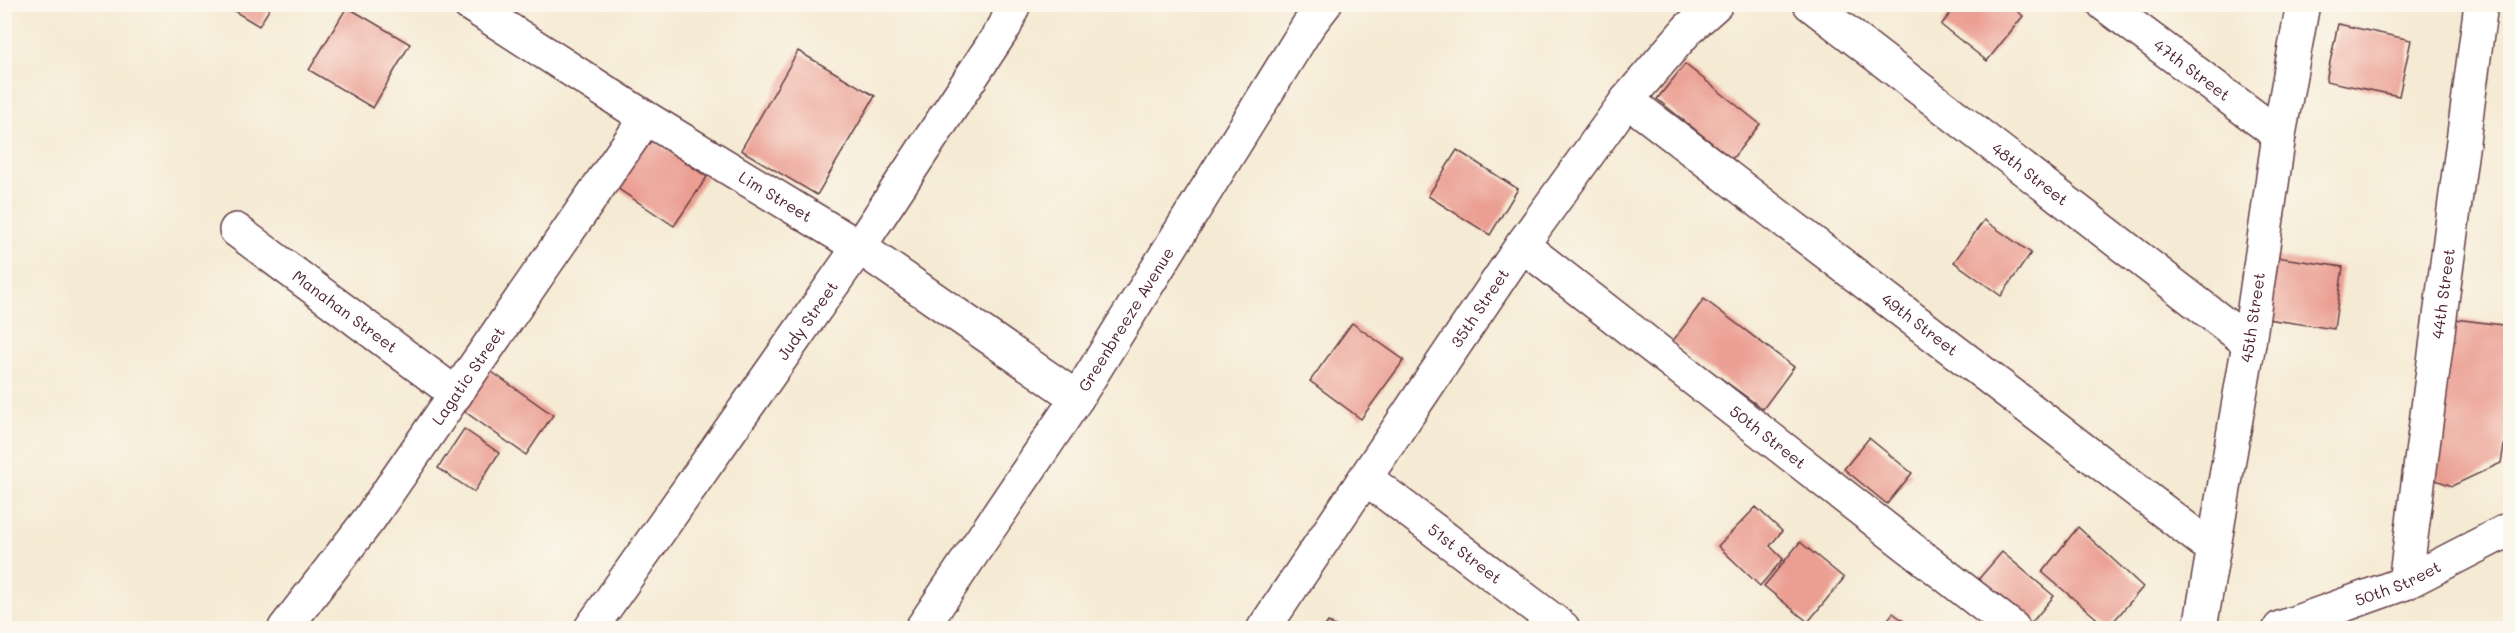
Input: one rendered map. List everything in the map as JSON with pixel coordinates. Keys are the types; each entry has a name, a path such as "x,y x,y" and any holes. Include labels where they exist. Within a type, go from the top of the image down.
{"street":[{"name":"Lim Street","path":"469,4 646,118 859,247 1077,398"},
{"name":"Judy Street","path":"591,628 859,247 1005,26 1014,4"},
{"name":"Greenbreeze Avenue","path":"922,628 1077,398 1308,26 1325,4"},
{"name":"35th Street","path":"1264,628 1367,479 1522,245 1627,100 1688,29 1716,4"},
{"name":"48th Street","path":"1809,4 2249,342"},
{"name":"47th Street","path":"2104,4 2279,135"},
{"name":"45th Street","path":"2200,628 2249,342 2279,135 2302,4"},
{"name":"44th Street","path":"2405,583 2481,4"},
{"name":"49th Street","path":"1627,100 2213,549"},
{"name":"Lagatic Street","path":"285,628 370,518 646,118"},
{"name":"Manahan Street","path":"236,230 456,394"},
{"name":"50th Street","path":"1522,245 2013,628"},
{"name":"51st Street","path":"1367,479 1563,628"},
{"name":"50th Street","path":"2280,628 2405,583 2511,528"}],"building":[{"path":"1958,4 2009,4 2023,16 1987,61 1941,25"},
{"path":"224,5 272,5 259,26"},
{"path":"347,7 410,44 373,108 309,70"},
{"path":"2338,24 2411,40 2399,96 2326,81"},
{"path":"798,51 875,96 817,195 741,150"},
{"path":"1685,64 1760,124 1732,159 1657,99"},
{"path":"645,135 707,177 674,226 611,184"},
{"path":"1457,150 1518,189 1490,235 1428,196"},
{"path":"1984,220 2031,253 2001,296 1954,262"},
{"path":"2276,257 2343,267 2334,329 2267,319"},
{"path":"1704,299 1794,367 1763,409 1672,342"},
{"path":"2455,319 2510,326 2510,411 2501,463 2452,486 2433,479"},
{"path":"1352,323 1404,360 1361,419 1310,381"},
{"path":"482,365 553,415 526,455 454,404"},
{"path":"464,429 499,453 474,492 438,468"},
{"path":"1869,438 1912,473 1887,504 1844,469"},
{"path":"1756,507 1782,531 1770,546 1783,559 1760,586 1718,546"},
{"path":"2078,527 2143,587 2108,628 2042,572"},
{"path":"1800,542 1844,578 1808,622 1764,586"},
{"path":"2002,552 2054,596 2027,628 1969,590"},
{"path":"1893,613 1913,628 1881,628"},
{"path":"1328,622 1339,628 1324,628"}]}
